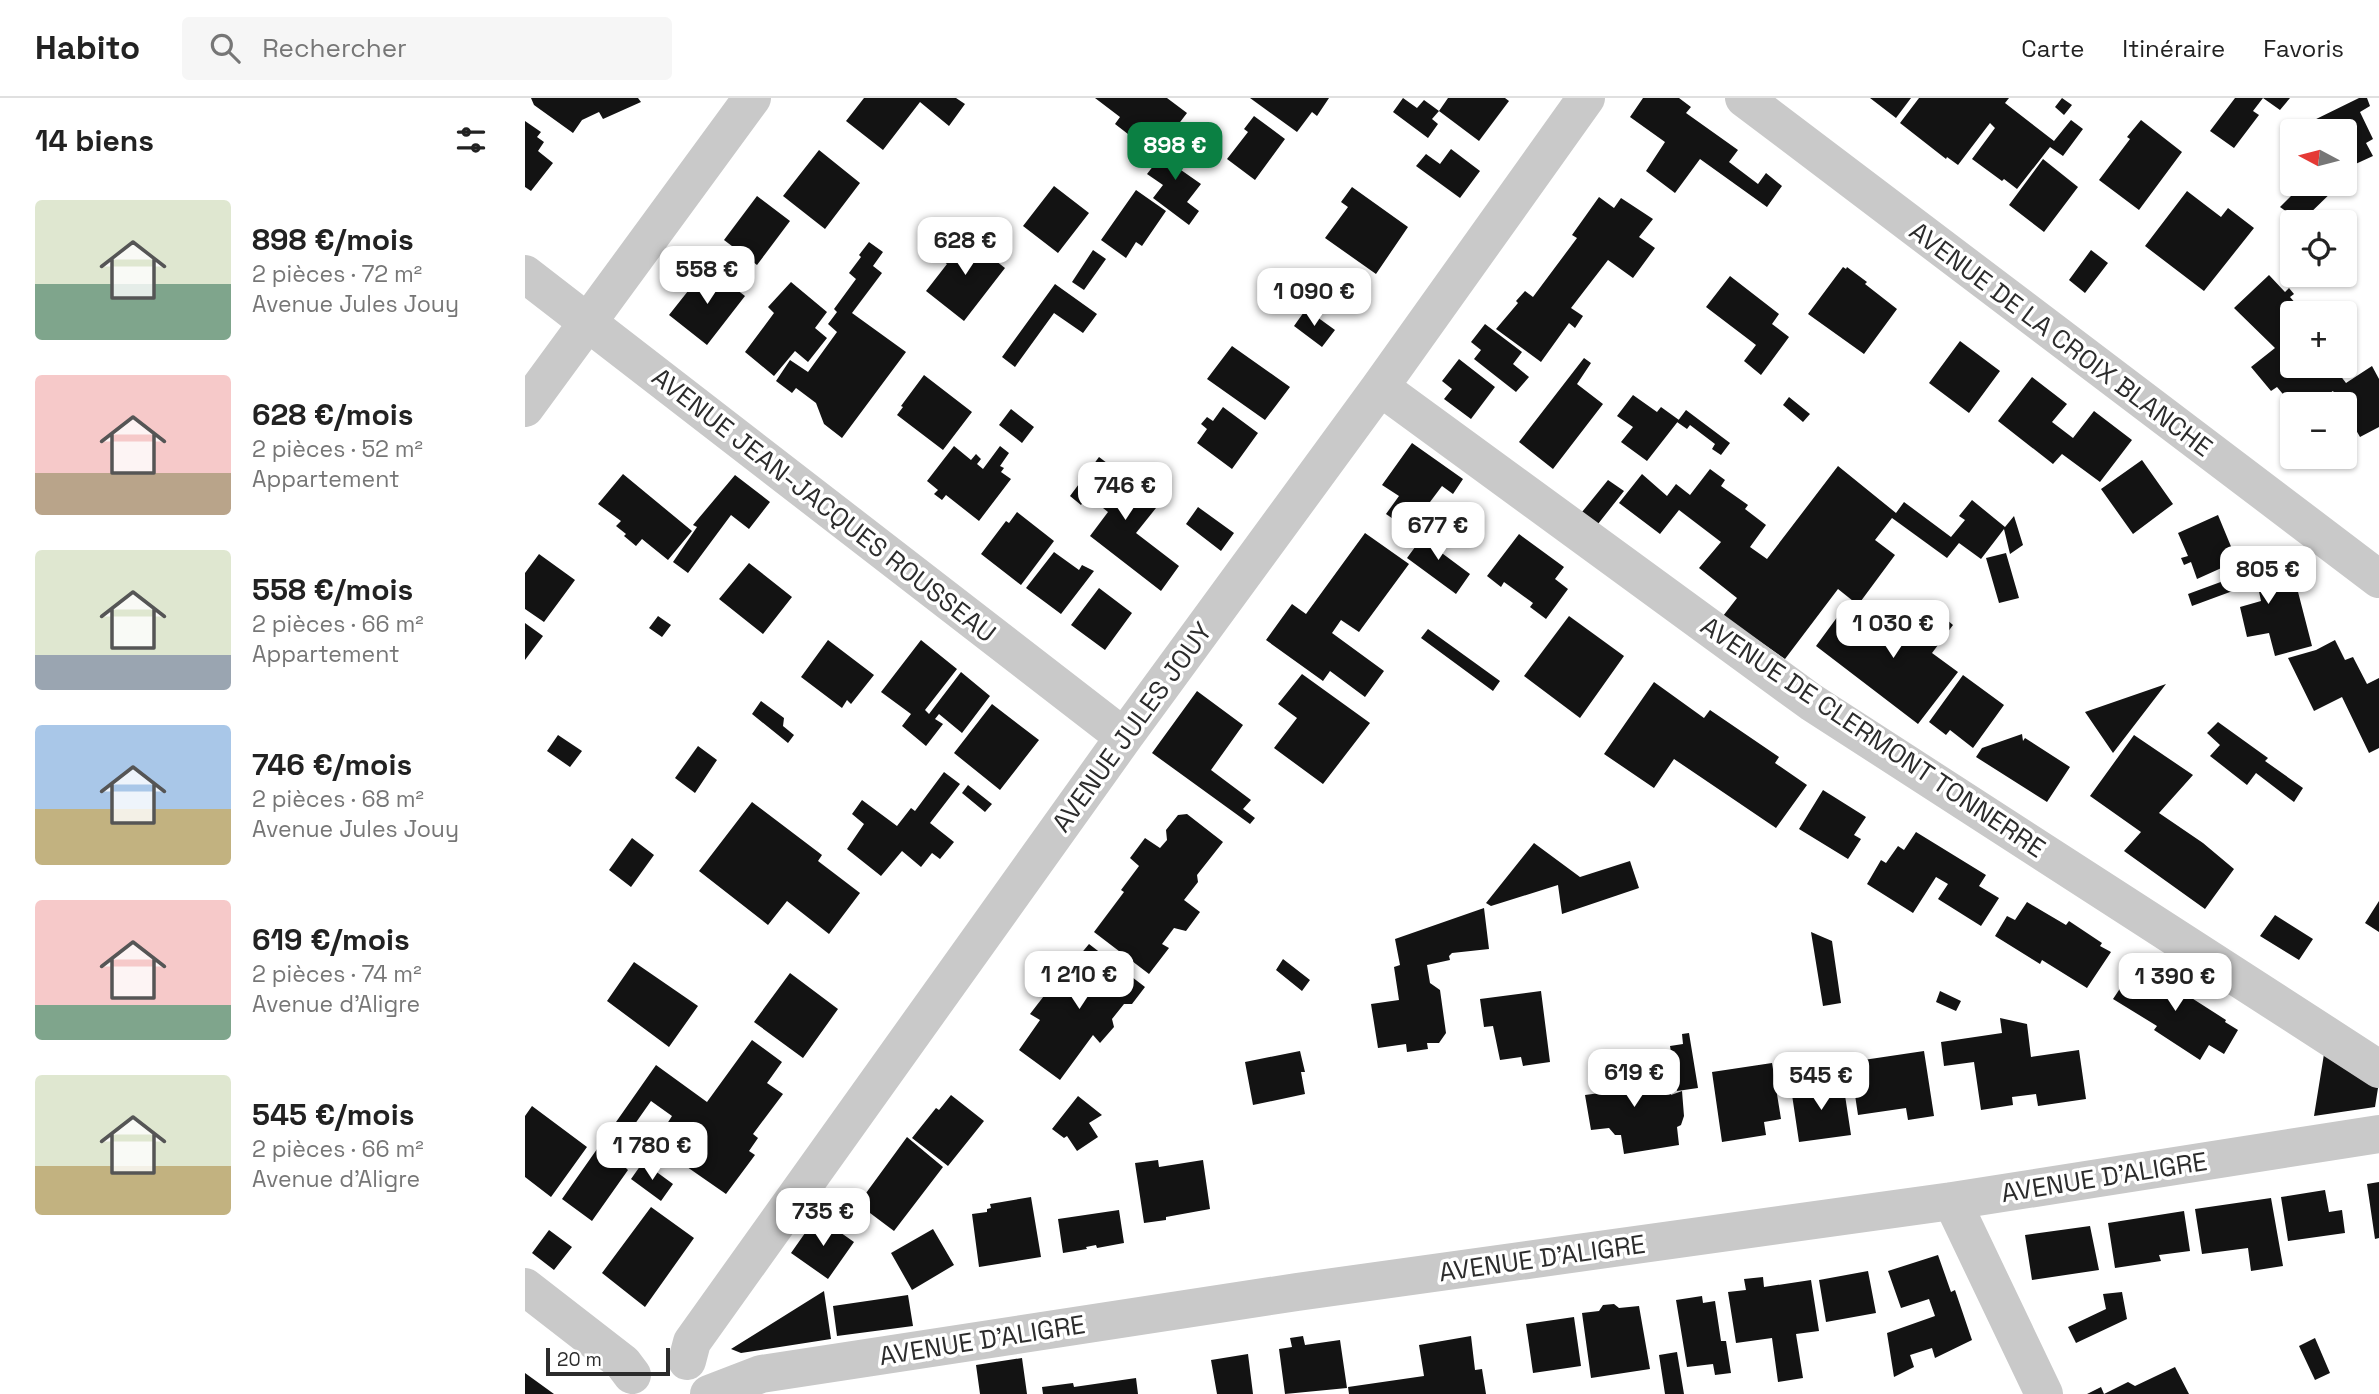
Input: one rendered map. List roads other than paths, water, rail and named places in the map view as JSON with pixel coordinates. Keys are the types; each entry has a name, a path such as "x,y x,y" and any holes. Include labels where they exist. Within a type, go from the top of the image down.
{"street":[{"path":"525,408 752,98"},
{"name":"AVENUE JULES JOUY","path":"687,1361 692,1342 1124,737 1380,387 1586,98"},
{"name":"AVENUE DE LA CROIX BLANCHE","path":"1744,98 2379,579"},
{"name":"AVENUE JEAN-JACQUES ROUSSEAU","path":"525,274 1124,737"},
{"name":"AVENUE DE CLERMONT TONNERRE","path":"1380,387 1811,702 2379,1069"},
{"name":"AVENUE D'ALIGRE","path":"709,1394 761,1374 1297,1292 1952,1201 2379,1134"},
{"path":"1952,1201 2044,1394"},
{"path":"525,1287 623,1363 629,1385"},
{"path":"629,1385 640,1366 665,1356 687,1361 700,1371 709,1394"}]}
